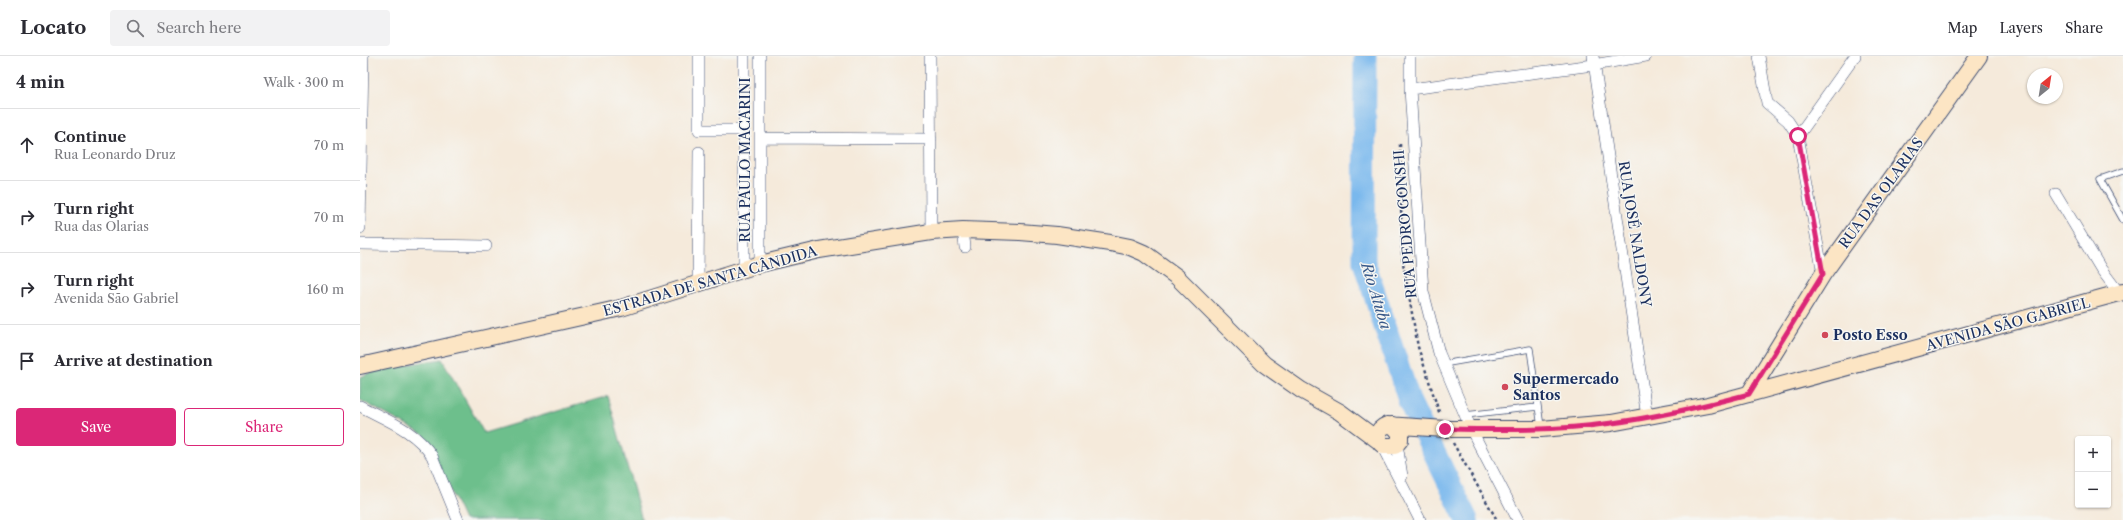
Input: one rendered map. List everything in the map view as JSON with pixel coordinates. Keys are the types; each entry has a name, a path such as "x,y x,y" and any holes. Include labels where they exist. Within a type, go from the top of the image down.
{"main road":[{"name":"RUA DAS OLARIAS","path":"1749,394 1823,274 1979,56"},
{"name":"ESTRADA DE SANTA CÂNDIDA","path":"360,366 584,317 698,284 760,264 819,250 931,232 964,230 1057,235 1110,242 1130,247 1144,253 1177,276 1264,364 1301,390 1340,412 1380,443"},
{"name":"AVENIDA SÃO GABRIEL","path":"1445,429 1468,422 1541,429 1611,423 1708,405 2121,293"},
{"name":"ESTRADA DE SANTA CÂNDIDA","path":"1340,412 1390,425 1445,429"},
{"path":"1399,442 1400,433 1390,425 1379,430 1380,443 1388,447 1399,442 1419,428"}],"street":[{"path":"360,228 362,56"},
{"path":"699,56 699,130 744,130"},
{"path":"744,56 744,270"},
{"name":"RUA PAULO MACARINI","path":"760,56 760,264"},
{"path":"930,56 931,232"},
{"name":"RUA PEDRO GONSHI","path":"1410,56 1410,90 1423,291 1438,353 1468,422 1518,520"},
{"path":"1410,90 1593,61 1646,56"},
{"path":"1759,56 1767,103 1788,121 1798,136 1823,274"},
{"path":"1798,136 1855,56"},
{"name":"RUA JOSÉ NALDONY","path":"1593,61 1647,417"},
{"path":"760,138 931,139"},
{"path":"698,284 699,152"},
{"path":"2056,194 2101,268 2121,293"},
{"path":"964,230 965,247"},
{"path":"360,244 486,246"},
{"path":"360,406 409,432 426,447 432,456 458,520"},
{"path":"1399,442 1402,483"},
{"path":"1380,443 1420,520"}],"lane":[{"path":"2123,171 2100,179 2123,220"},
{"path":"1444,364 1530,350 1541,429"},
{"path":"1468,422 1538,407"}],"green space":[{"path":"442,359 484,433 608,396 642,520 464,520 424,435 360,400 360,377 380,369"}],"waterway":[{"name":"Rio Atuba","path":"1365,56 1364,262 1410,403 1467,520"}],"place":[{"name":"Posto Esso","path":"1825,335"},
{"name":"Supermercado Santos","path":"1505,387"}],"route":[{"path":"1445,429 1541,429 1611,423 1708,405 1749,394 1823,274 1798,136"}]}
